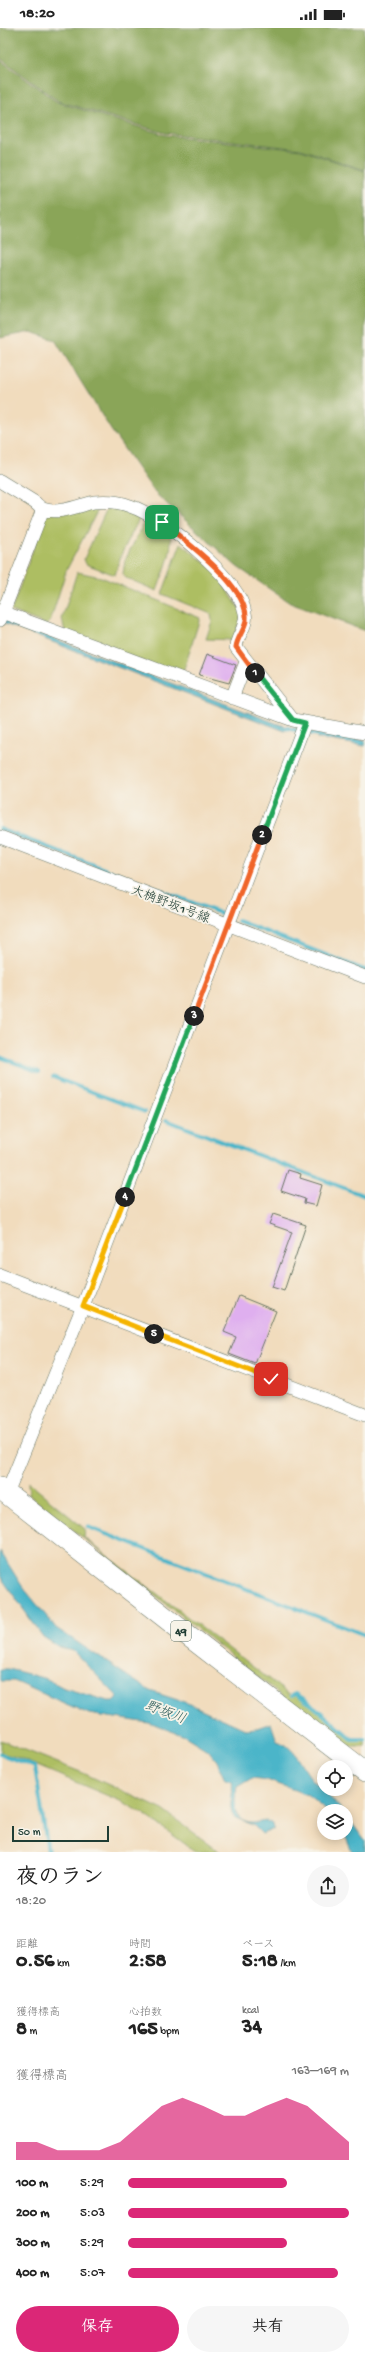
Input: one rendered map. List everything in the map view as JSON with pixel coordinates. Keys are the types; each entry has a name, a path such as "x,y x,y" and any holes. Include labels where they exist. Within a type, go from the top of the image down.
{"main road":[{"name":"49","path":"3,1490 365,1772"}],"street":[{"path":"0,481 43,509 76,508 94,502 113,502 131,506 162,522 221,571 240,598 245,612 246,621 237,641 236,647 246,662 299,722"},
{"path":"43,509 1,614 299,722 365,733"},
{"path":"232,698 246,662"},
{"path":"3,1490 83,1306 229,924 299,722"},
{"name":"大桷野坂1号線","path":"0,837 365,977"},
{"path":"0,1275 365,1415"}],"green space":[{"path":"0,28 365,28 365,170 301,149 165,133 58,101 0,58"},
{"path":"0,60 57,102 165,135 301,150 365,171 365,631 290,603 236,566 155,493 111,430 55,340 31,332 0,338"},
{"path":"100,506 66,571 50,622 47,625 11,611 46,513"},
{"path":"108,506 141,515 122,553 115,575 86,564 84,559"},
{"path":"147,517 170,533 171,540 165,570 157,591 126,578 123,574 125,560"},
{"path":"181,543 216,572 242,613 233,640 206,639 212,621 211,614 162,594"},
{"path":"77,572 101,577 200,618 182,676 65,632 62,619"},
{"path":"28,1482 85,1529 84,1538 291,1696 296,1695 311,1704 352,1740 365,1740 365,1746 345,1746 29,1495"},
{"path":"0,1740 83,1773 163,1810 220,1852 196,1852 144,1814 125,1803 16,1757 0,1753"}],"water":[{"path":"0,618 292,728 291,730 286,729 285,731 0,622"},
{"path":"318,734 365,740 365,746 317,738"},
{"name":"野坂川","path":"0,1551 22,1586 56,1628 150,1691 190,1704 245,1729 257,1728 271,1723 277,1741 284,1744 294,1752 308,1774 317,1784 317,1796 328,1796 336,1804 319,1804 308,1795 267,1780 252,1778 237,1787 235,1806 238,1816 242,1820 255,1823 267,1821 273,1824 274,1829 262,1834 253,1825 234,1817 231,1808 231,1782 225,1780 217,1761 209,1751 185,1736 149,1723 89,1714 14,1681 0,1681 0,1669 9,1669 47,1679 64,1688 108,1701 114,1701 118,1697 73,1651 59,1647 43,1637 0,1576"},
{"path":"353,1825 365,1841 365,1852 352,1852 347,1840 353,1840"}],"building":[{"path":"207,654 236,665 229,683 199,675"},
{"path":"288,1170 301,1174 300,1178 322,1185 316,1206 304,1203 305,1199 281,1191"},
{"path":"273,1214 306,1225 284,1291 272,1287 292,1232 269,1224"},
{"path":"239,1296 276,1311 255,1364 229,1354 236,1337 224,1332"}],"waterway":[{"path":"286,728 323,736"},
{"path":"0,829 225,915"},
{"path":"238,921 365,970"},
{"path":"0,1057 39,1072"},
{"path":"53,1077 145,1112"},
{"path":"166,1120 365,1196"},
{"path":"88,1527 365,1635"},
{"path":"292,1696 296,1694 311,1704 352,1739 365,1739"},
{"path":"0,1754 35,1767 48,1852"}],"route":[{"path":"162,522 221,571 231,585 240,598 245,612 246,621 237,641 236,647 242,657 293,720 305,723 83,1306 271,1379"}]}
